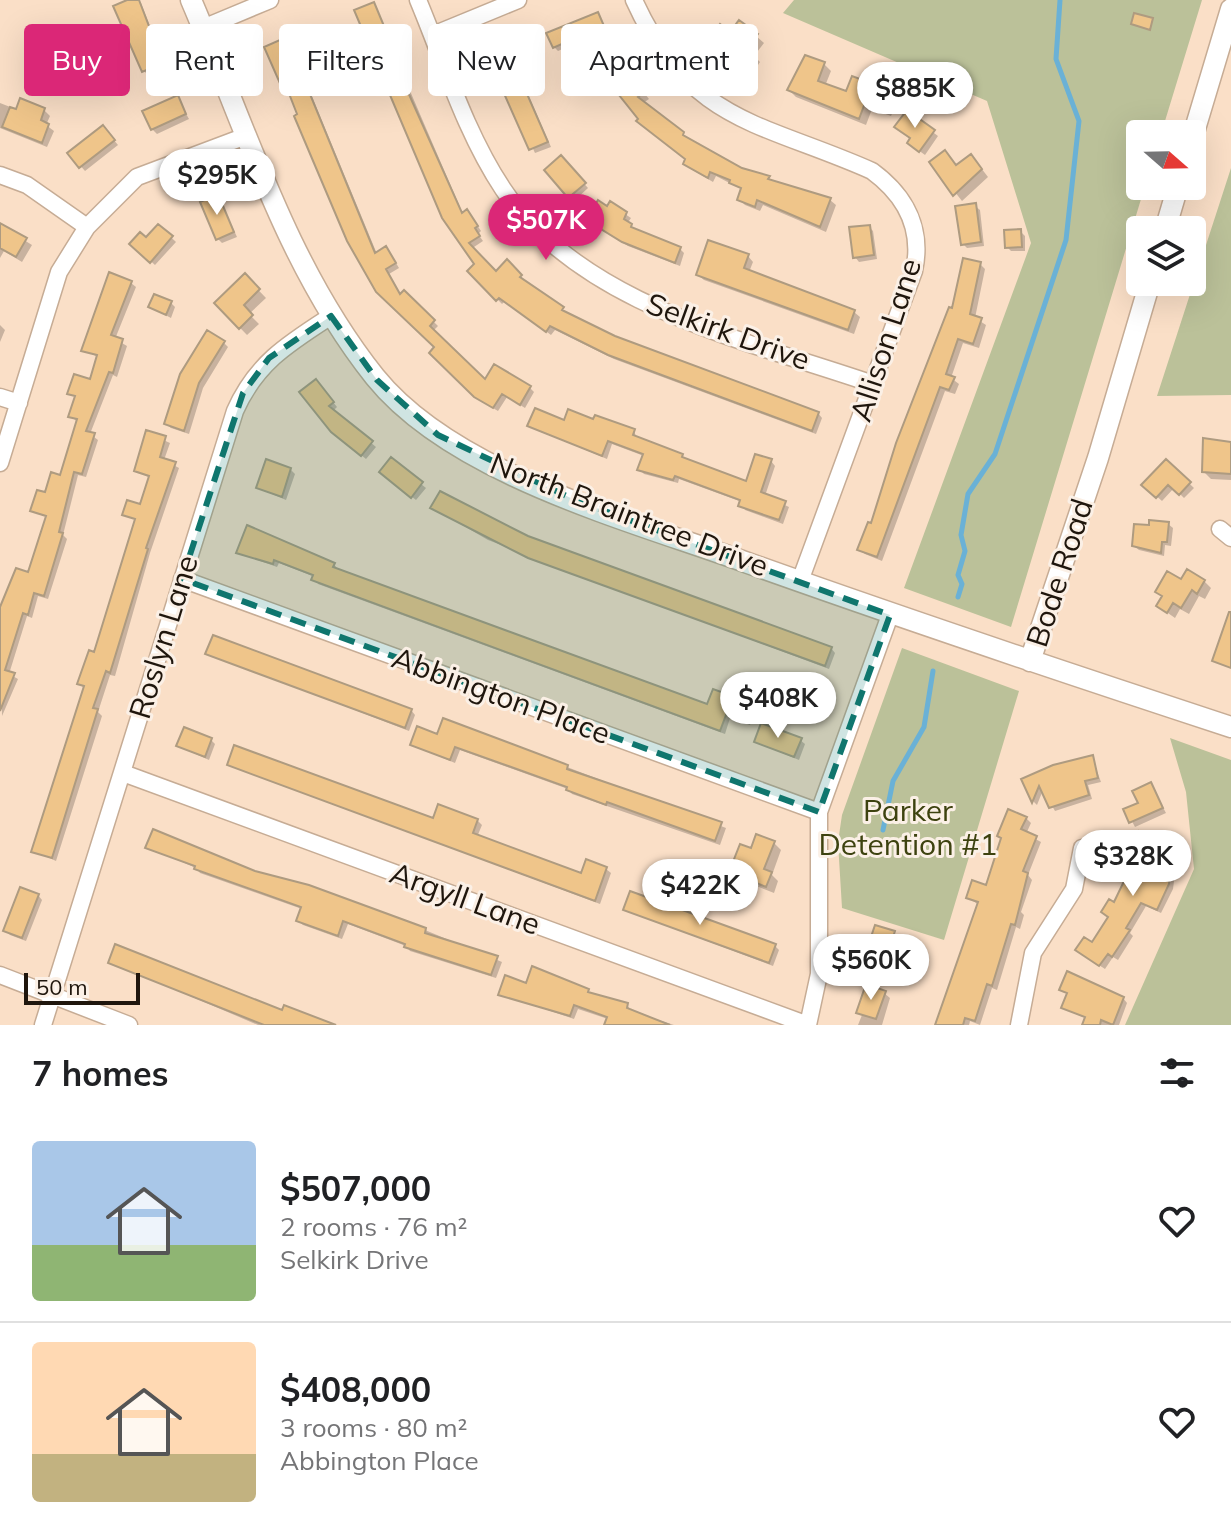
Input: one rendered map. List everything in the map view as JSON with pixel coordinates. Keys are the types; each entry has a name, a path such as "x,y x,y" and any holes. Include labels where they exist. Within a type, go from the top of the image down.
{"street":[{"name":"North Braintree Drive","path":"191,0 201,24"},
{"path":"213,24 270,0"},
{"name":"Selkirk Drive","path":"418,0 428,24"},
{"path":"460,24 518,0"},
{"name":"Allison Lane","path":"634,0 652,40 705,99 759,129 872,171 901,198 916,234 916,259 800,581"},
{"path":"1198,120 1231,9"},
{"name":"North Braintree Drive","path":"230,96 308,276 331,316 377,380 438,435 505,471 577,501 890,615 1030,661"},
{"name":"Selkirk Drive","path":"459,96 482,152 503,190 531,224 564,255 648,306 873,384"},
{"path":"0,463 59,272 87,227 137,177 246,136"},
{"path":"0,175 27,185 87,227"},
{"name":"Bode Road","path":"1146,296 1098,458 1030,661 1231,727"},
{"name":"Roslyn Lane","path":"43,1025 243,393 269,358 331,316"},
{"path":"0,397 19,403"},
{"name":"Abbington Place","path":"182,579 819,812"},
{"path":"808,1025 819,974 819,812 890,615"},
{"name":"Argyll Lane","path":"123,773 808,1025"},
{"path":"1019,1025 1033,953 1074,889 1082,848"},
{"path":"0,975 129,1025"}],"highlighted area":[{"path":"331,316 377,380 438,435 577,501 890,615 819,812 182,579 243,393 269,358"}],"green space":[{"path":"794,0 1202,0 1165,120 1126,120 1126,200 1141,200 1136,216 1126,216 1126,249 1011,627 904,588 1031,243 987,101 783,13"},
{"path":"1231,168 1231,395 1157,396 1189,296 1206,296 1206,245"},
{"name":"Parker Detention #1","path":"902,648 1019,691 944,940 842,908 838,842 842,815"},
{"path":"1170,738 1231,760 1231,1025 1125,1025 1194,869 1186,792"}],"building":[{"path":"127,0 139,0 148,24 146,70 142,72 130,45 130,24 121,24 113,6"},
{"path":"374,2 383,24 360,24 354,10"},
{"path":"598,12 603,24 568,24"},
{"path":"1134,13 1153,18 1150,30 1131,24"},
{"path":"561,27 561,44 553,48 546,33"},
{"path":"279,40 279,81 264,47"},
{"path":"805,55 825,62 818,81 846,91 852,76 892,91 884,110 865,103 859,119 787,90"},
{"path":"178,96 186,114 151,130 142,111"},
{"path":"290,96 311,96 375,253 386,246 396,263 386,269 400,294 404,290 435,320 430,326 485,379 494,364 531,386 520,405 502,394 493,408 474,397 429,353 434,347 376,292 347,241 294,116 297,114"},
{"path":"390,96 410,96 462,213 467,209 478,226 475,228 480,236 469,243 496,271 507,259 522,275 520,277 564,307 562,310 615,336 819,412 812,431 608,355 550,326 546,332 499,298 496,301 467,271 474,264 442,218"},
{"path":"505,96 528,96 548,142 529,150"},
{"path":"620,96 639,96 684,132 683,135 742,168 831,198 820,227 757,200 755,207 737,200 741,188 710,172 708,178 683,164 685,159 636,121 638,119"},
{"path":"20,98 45,108 41,120 49,124 42,143 2,127 10,107 16,109"},
{"path":"907,110 935,130 919,152 907,143 910,138 894,127"},
{"path":"103,125 115,140 79,168 67,153"},
{"path":"945,150 956,165 971,154 982,169 953,196 929,162"},
{"path":"561,155 586,183 568,198 544,170"},
{"path":"218,194 234,232 216,240 200,202"},
{"path":"598,200 607,206 610,201 627,212 624,219 632,224 631,227 681,247 675,263 622,242 596,226 599,222 589,215"},
{"path":"976,203 981,242 961,245 955,206"},
{"path":"0,223 27,238 16,257 0,248"},
{"path":"158,224 173,236 150,263 129,244 140,232 146,237"},
{"path":"870,225 874,255 853,258 849,227"},
{"path":"1021,229 1022,247 1005,248 1004,230"},
{"path":"708,240 749,254 744,268 855,310 848,330 696,275"},
{"path":"963,258 981,262 970,314 982,318 973,344 958,339 946,374 955,377 949,390 940,387 877,557 857,550 868,522 871,523 896,443 949,307 952,308"},
{"path":"109,272 132,281 111,335 123,339 113,373 109,372 86,431 95,433 82,474 74,472 59,532 63,533 44,596 34,593 28,615 23,613 5,670 15,673 0,711 0,607 16,568 28,572 46,516 30,511 37,490 45,492 51,472 60,475 77,419 68,417 75,396 67,394 74,374 90,379 97,355 81,351"},
{"path":"245,273 260,289 244,305 253,315 239,329 214,303"},
{"path":"154,294 172,301 166,315 148,307"},
{"path":"207,330 225,341 199,383 184,431 164,424 180,374"},
{"path":"316,379 334,402 329,406 373,441 361,456 331,432 299,392"},
{"path":"535,408 564,420 568,409 593,419 595,415 635,429 633,435 683,454 682,457 746,481 755,454 772,459 761,492 786,501 779,520 738,506 740,500 675,476 673,480 637,470 643,454 608,441 602,456 527,426"},
{"path":"146,430 166,436 160,457 176,462 146,548 110,673 106,671 93,708 98,709 52,858 31,852 84,686 77,684 89,650 94,652 135,519 122,515 127,500 140,504 149,476 134,471"},
{"path":"1203,438 1231,442 1231,474 1202,472"},
{"path":"391,457 423,482 411,498 379,472"},
{"path":"266,459 291,468 282,497 256,488"},
{"path":"1166,459 1191,482 1179,495 1168,485 1156,498 1141,485"},
{"path":"440,491 528,536 832,647 825,666 528,558 430,508"},
{"path":"1149,520 1169,522 1167,542 1162,542 1161,553 1132,546 1134,524 1149,525"},
{"path":"247,525 335,563 333,567 707,704 713,689 752,703 745,722 726,715 720,731 311,580 313,575 274,560 273,564 236,553"},
{"path":"1187,569 1205,580 1197,594 1192,590 1181,608 1173,603 1167,613 1156,606 1162,596 1155,592 1167,571 1181,579"},
{"path":"1231,612 1231,668 1212,661"},
{"path":"213,635 412,709 405,728 205,654"},
{"path":"443,718 568,765 567,769 722,822 715,841 607,802 606,805 566,790 567,787 455,747 450,760 410,745 417,726 437,734"},
{"path":"761,723 802,738 794,757 754,742"},
{"path":"184,727 212,738 205,757 176,746"},
{"path":"234,745 433,818 438,804 478,819 473,833 581,873 586,859 607,867 595,901 227,765"},
{"path":"1093,755 1098,778 1085,781 1089,795 1049,808 1039,786 1032,803 1021,779 1053,765"},
{"path":"1151,782 1163,808 1129,823 1123,809 1138,803 1132,791"},
{"path":"1008,809 1027,817 1021,829 1037,836 1023,871 1028,873 1015,925 1011,924 992,986 987,984 975,1021 965,1018 963,1025 935,1025 978,902 966,898 972,880 986,885 1001,838 997,836"},
{"path":"153,829 255,871 309,885 426,928 425,933 498,956 491,975 404,947 405,944 343,921 338,936 296,921 301,907 145,848"},
{"path":"1139,831 1175,837 1169,884 1157,910 1141,903 1126,928 1130,930 1112,957 1108,954 1099,966 1075,950 1084,937 1092,942 1108,917 1101,912 1109,899 1114,902 1126,877 1138,882 1154,850 1136,847"},
{"path":"756,834 775,841 764,869 772,872 766,887 729,872 740,844 751,848"},
{"path":"20,887 39,894 22,938 3,931"},
{"path":"630,891 776,944 769,963 623,910"},
{"path":"875,925 895,931 882,971 862,964"},
{"path":"115,944 282,1010 284,1005 336,1025 264,1025 108,963"},
{"path":"532,966 589,989 588,992 628,1003 627,1008 670,1025 604,1025 607,1017 574,1005 570,1016 498,995 505,975 526,983"},
{"path":"1067,971 1124,997 1113,1025 1101,1020 1100,1025 1082,1025 1085,1017 1061,1008 1067,993 1059,990"},
{"path":"866,984 886,991 876,1019 856,1013"}],"waterway":[{"path":"958,597 962,584 958,575 965,551 961,535 968,494 995,454 1066,240 1079,121 1056,59 1060,0"},
{"path":"883,830 893,781 924,727 933,671"}]}
